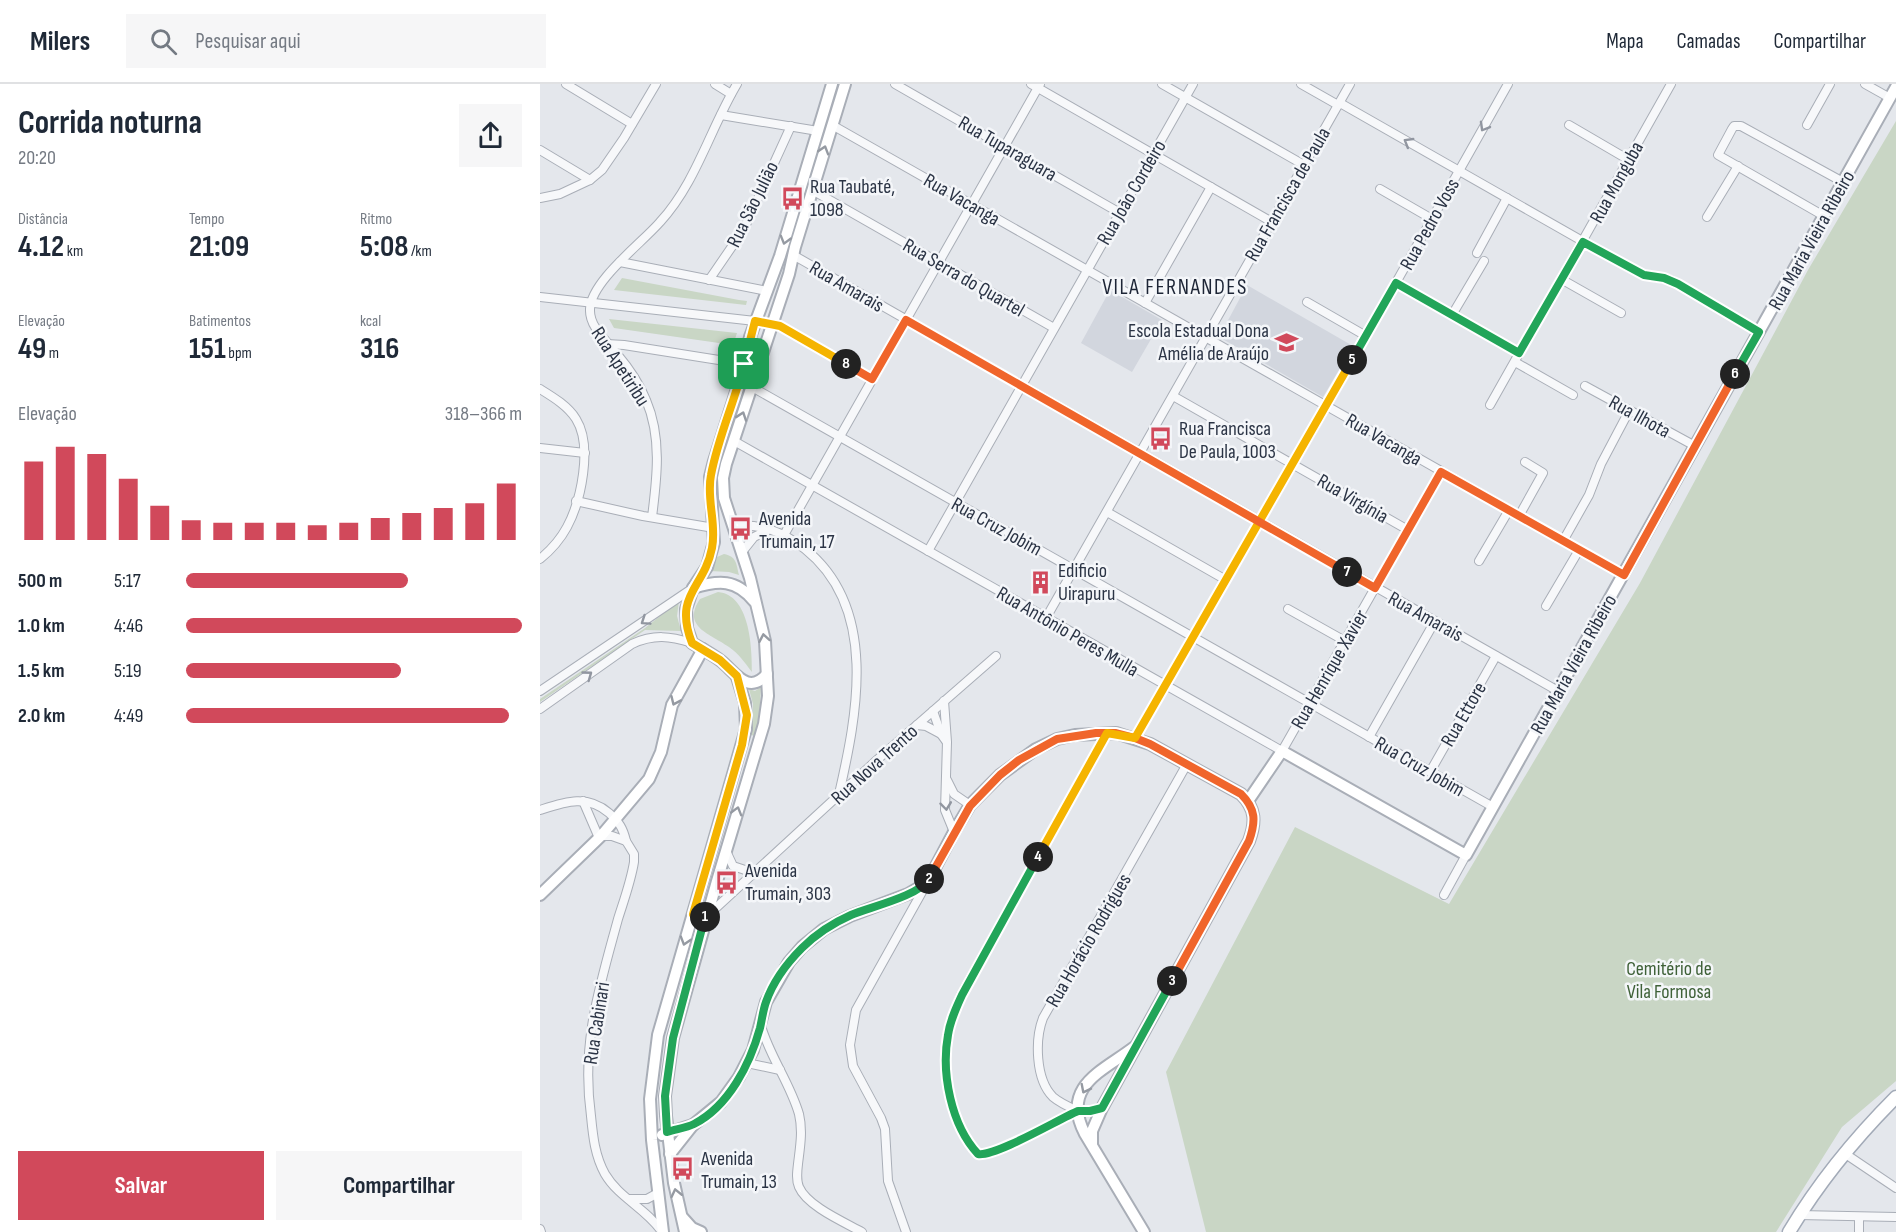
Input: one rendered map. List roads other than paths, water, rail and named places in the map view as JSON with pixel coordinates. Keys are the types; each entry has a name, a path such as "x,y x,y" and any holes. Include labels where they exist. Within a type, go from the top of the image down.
{"main road":[{"path":"1789,1232 1844,1153 1865,1128 1895,1100"}],"street":[{"path":"566,84 633,124"},
{"path":"540,198 560,194 590,180 602,170 656,84"},
{"path":"715,84 731,94"},
{"name":"Rua Apetiribu","path":"652,517 657,444 651,415 641,390 590,317 590,302 620,262 654,229 677,201 738,84"},
{"path":"692,643 687,628 686,609 693,588 707,567 714,542 710,477 755,321 780,256 832,84"},
{"path":"685,1232 674,1183 667,1132 665,1096 673,1038 706,917 764,724 768,696 765,641 742,552 724,498 726,464 773,325 845,84"},
{"name":"Rua Tuparaguara","path":"896,84 1120,213"},
{"path":"1162,84 1304,165"},
{"name":"Rua João Cordeiro","path":"928,550 1192,84"},
{"path":"1302,84 1583,242 1644,275 1664,278 1678,284 1759,332"},
{"name":"Rua Francisca de Paula","path":"1046,618 1350,84"},
{"name":"Rua Pedro Voss","path":"1135,738 1508,84"},
{"name":"Rua Monguba","path":"1490,405 1671,84"},
{"path":"1807,125 1830,84"},
{"path":"1864,84 1890,98"},
{"path":"784,535 1005,146 1036,85 1272,222"},
{"name":"Rua Maria Vieira Ribeiro","path":"1444,895 1896,87"},
{"path":"721,115 818,130"},
{"name":"Rua Vacanga","path":"832,125 1624,575"},
{"path":"1569,125 1629,160"},
{"name":"Rua São Julião","path":"709,280 744,229 791,126"},
{"path":"1824,216 1718,155 1732,129 1734,126 1741,126 1843,182"},
{"path":"540,150 590,180"},
{"path":"1707,217 1737,166"},
{"path":"1145,303 1211,187"},
{"path":"1380,189 1432,219"},
{"name":"Rua Serra do Quartel","path":"812,190 1054,328"},
{"path":"1477,253 1507,198"},
{"name":"Rua Amarais","path":"794,255 1558,691"},
{"path":"1452,315 1484,261"},
{"path":"620,262 767,291"},
{"path":"1561,279 1621,313"},
{"path":"1396,283 1519,353"},
{"path":"540,297 755,321 773,325 794,333 872,379"},
{"path":"1307,302 1366,336"},
{"path":"607,344 744,364"},
{"path":"1515,362 1573,395"},
{"name":"Rua Ilhota","path":"1585,386 1695,446"},
{"name":"Rua Cruz Jobim","path":"752,387 1493,807"},
{"path":"540,389 558,401 575,418 579,425 585,453 584,469 568,524 551,550 540,559"},
{"name":"Rua Virgínia","path":"1173,396 1408,530"},
{"path":"1563,541 1589,495 1601,464 1629,411"},
{"name":"Rua Antônio Peres Mulla","path":"734,441 1466,855"},
{"path":"540,448 585,453"},
{"path":"1519,516 1543,473 1525,462"},
{"name":"Rua Henrique Xavier","path":"1248,801 1310,704 1441,472"},
{"path":"576,501 714,528"},
{"path":"1479,561 1509,510"},
{"path":"1107,512 1226,580"},
{"path":"714,542 718,536 734,526 748,525 770,529 784,535 811,553 833,580 841,594 854,633 857,679 853,729 839,795"},
{"path":"742,552 754,537 770,529"},
{"path":"1546,606 1579,550"},
{"path":"540,691 693,588 720,582 736,585 747,592 756,603"},
{"path":"1288,609 1345,641"},
{"path":"1369,737 1435,621"},
{"path":"540,709 641,640 667,636 692,643 720,660 741,680 758,682 767,674"},
{"path":"540,896 600,837 649,779 656,766 672,705 703,650"},
{"name":"Rua Nova Trento","path":"706,917 996,656"},
{"name":"Rua Ettore","path":"1430,772 1496,656"},
{"path":"663,1231 652,1140 650,1099 658,1035 746,729 745,703 737,676"},
{"path":"944,701 947,742 945,810 954,832"},
{"path":"933,711 941,734 947,742"},
{"path":"917,725 926,726 941,734"},
{"path":"1102,1108 1078,1111 997,1150 982,1155 978,1154 960,1124 948,1084 946,1049 952,1016 997,929 1107,733"},
{"path":"906,1232 888,1181 885,1129 856,1072 850,1045 856,1010 970,806 1000,775 1036,749 1066,737 1107,733 1135,738 1150,744 1241,794 1254,812 1254,820 1249,841 1102,1108 1092,1131 1092,1144"},
{"name":"Rua Horácio Rodrigues","path":"1078,1111 1052,1096 1046,1086 1039,1060 1038,1031 1043,1018 1187,764"},
{"path":"946,779 954,794 970,806"},
{"path":"540,810 569,802 584,801 597,804 616,819"},
{"path":"584,801 600,837"},
{"name":"Rua Cabinari","path":"616,819 634,854 633,868 595,1007 587,1076 596,1152 607,1177 621,1194 663,1231"},
{"path":"600,837 612,836 626,841"},
{"path":"726,848 728,860 733,866 754,873"},
{"path":"670,1154 693,1125 721,1102 747,1063 766,1002 774,985 802,947 824,929 850,916 908,894 927,883"},
{"path":"693,914 706,917"},
{"path":"760,1026 793,1095 801,1127 796,1177 798,1186 809,1200 862,1232"},
{"path":"1136,1046 1098,1071 1081,1092 1078,1111 1081,1127 1144,1232"},
{"path":"747,1063 780,1070"},
{"path":"1098,1071 1106,1072 1110,1076 1110,1094"},
{"path":"652,1140 667,1132 693,1125"},
{"path":"1844,1153 1896,1188"},
{"path":"629,1199 647,1199 658,1193"},
{"path":"1799,1215 1896,1217"},
{"path":"1859,1217 1859,1232"},
{"path":"682,1218 692,1228 701,1232"}],"place":[{"name":"Rua Taubaté, 1098","path":"792,198"},
{"name":"Escola Estadual Dona Amélia de Araújo","path":"1287,342"},
{"name":"Rua Francisca De Paula, 1003","path":"1161,439"},
{"name":"Avenida Trumain, 17","path":"741,529"},
{"name":"Edificio Uirapuru","path":"1040,582"},
{"name":"Avenida Trumain, 303","path":"727,882"},
{"name":"Avenida Trumain, 13","path":"683,1169"}],"district":[{"name":"VILA FERNANDES","path":"1175,286"}],"park label":[{"name":"Cemitério de Vila Formosa","path":"1669,980"}]}
